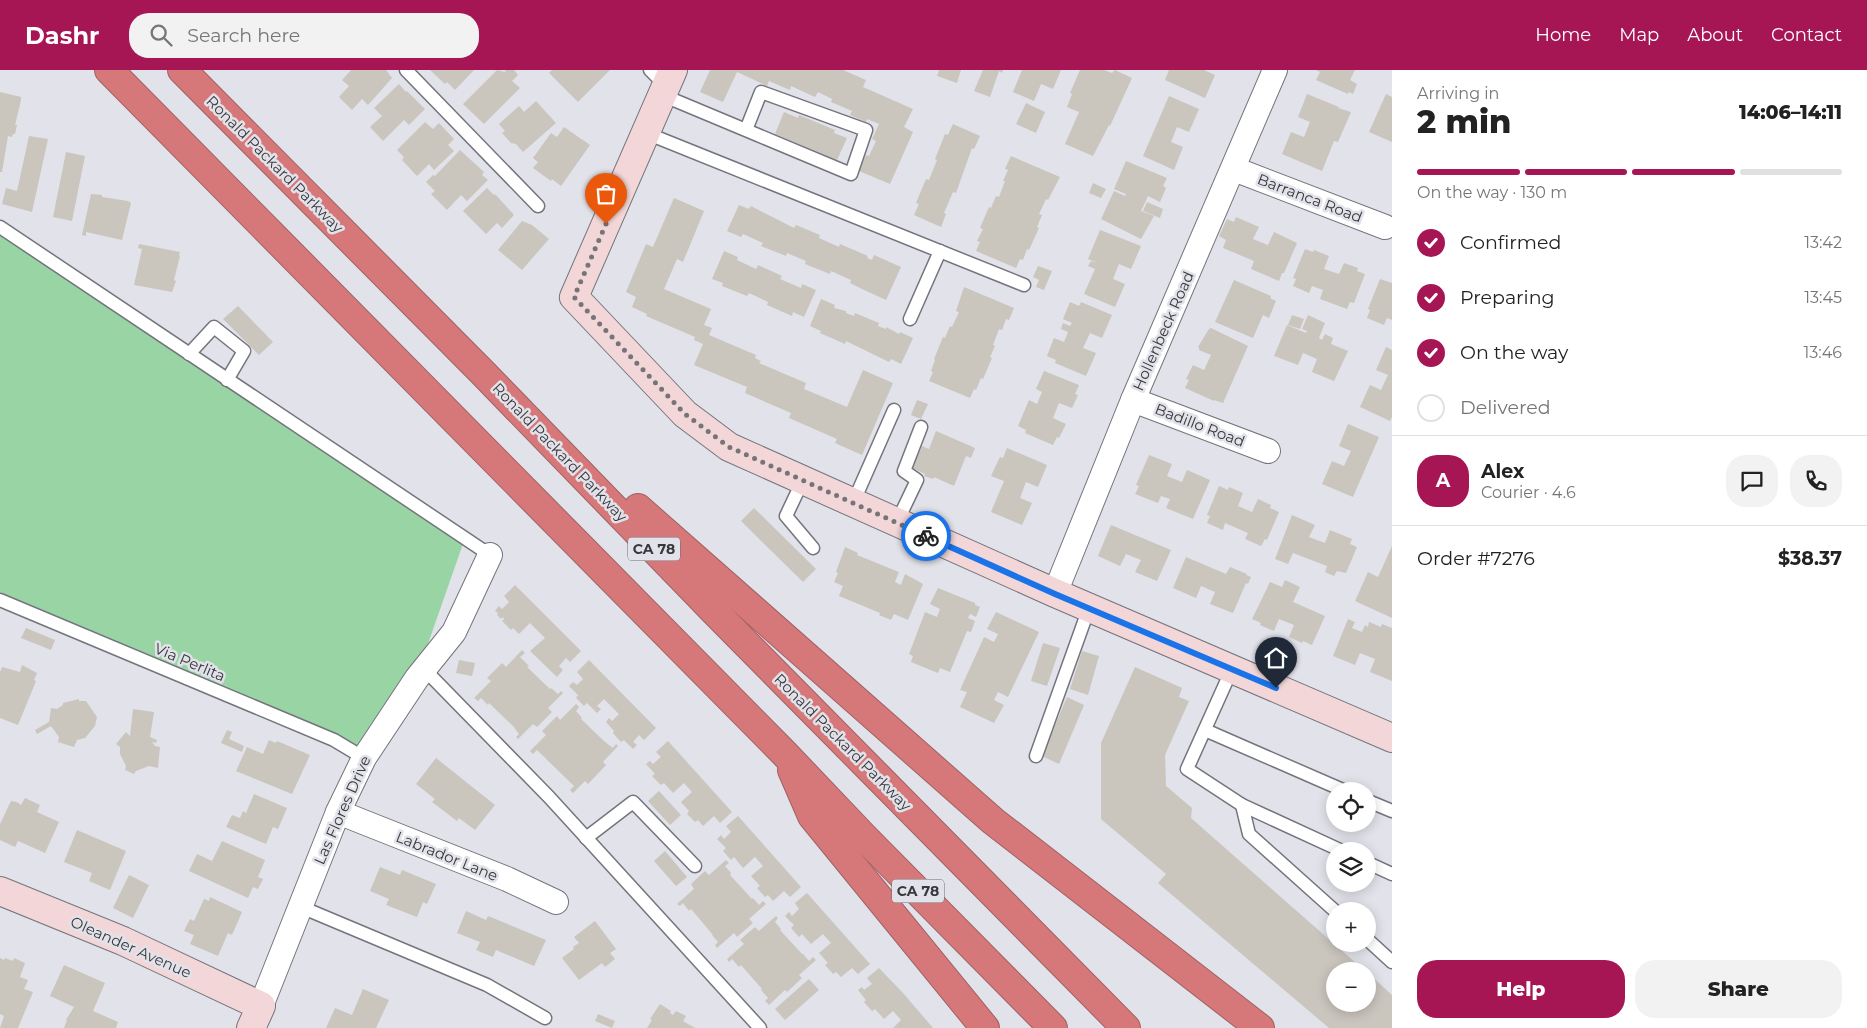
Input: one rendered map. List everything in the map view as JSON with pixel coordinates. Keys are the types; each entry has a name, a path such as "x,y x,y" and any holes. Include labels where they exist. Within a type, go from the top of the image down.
{"highway":[{"name":"CA 78","path":"109,70 1053,1028"},
{"name":"Ronald Packard Parkway","path":"182,70 482,372 726,623 1126,1028"},
{"path":"482,372 993,820 1260,1028"},
{"path":"784,753 812,816 985,1028"}],"street":[{"name":"Hollenbeck Road","path":"1055,594 1133,400 1276,70"},
{"path":"663,80 646,133 574,297 685,414 729,447 1055,594 1392,738"},
{"name":"Barranca Road","path":"1234,169 1386,227"},
{"name":"Badillo Road","path":"1133,400 1268,451"},
{"name":"Las Flores Drive","path":"256,1017 338,812 364,758 417,678 454,632 490,555"},
{"name":"Labrador Lane","path":"338,812 507,880 556,902"},
{"name":"Oleander Avenue","path":"0,891 123,941 256,1017"}],"lane":[{"path":"406,70 538,206"},
{"path":"663,80 746,130 852,174 866,130 761,92 746,130"},
{"path":"646,133 1024,285"},
{"path":"0,227 490,555"},
{"path":"910,319 940,251"},
{"path":"189,354 214,328 244,351 227,380"},
{"path":"853,503 894,410"},
{"path":"897,522 917,480 904,471 921,427"},
{"path":"803,480 786,516 813,548"},
{"name":"Via Perlita","path":"0,600 334,740 364,758"},
{"path":"1036,756 1089,608"},
{"path":"1232,669 1187,769 1242,805 1326,844"},
{"path":"425,670 586,838 760,1028"},
{"path":"1205,730 1326,782"},
{"path":"586,838 633,802 695,866"},
{"path":"1242,805 1249,834 1326,903"},
{"path":"1376,805 1392,812"},
{"path":"1376,867 1392,874"},
{"path":"301,907 488,985 545,1018"},
{"path":"1376,946 1389,955"}],"green space":[{"path":"0,224 465,538 408,701 370,772 334,740 0,600"}],"building":[{"path":"351,70 386,70 392,78 368,105 362,99 352,110 339,97 349,86 342,80"},
{"path":"430,70 474,70 455,90 447,82 445,84"},
{"path":"497,70 505,72 506,70 514,70 518,75 512,81 520,88 484,124 463,104"},
{"path":"552,70 610,70 578,102 549,73"},
{"path":"710,70 843,70 866,80 863,87 913,109 904,127 913,132 890,184 859,171 866,155 869,156 876,141 872,139 879,124 867,119 866,122 850,115 852,111 831,102 832,99 818,92 815,97 791,86 790,90 769,81 767,86 737,72 723,102 700,92"},
{"path":"939,70 961,70 957,83 937,76"},
{"path":"983,70 1003,70 1002,73 999,71 990,97 974,91"},
{"path":"1022,70 1061,70 1053,89 1041,84 1034,101 1013,92"},
{"path":"1080,70 1104,70 1112,73 1115,70 1132,78 1110,126 1093,156 1065,144 1079,112 1067,107 1072,94 1070,93"},
{"path":"1169,70 1204,70 1215,75 1205,98 1165,80"},
{"path":"1316,70 1355,70 1350,80 1357,84 1353,94 1349,92 1348,94 1316,80 1320,72"},
{"path":"399,84 425,109 409,125 404,120 383,141 370,127 382,116 374,108"},
{"path":"0,92 21,97 15,134 12,137 8,136 2,172 0,172"},
{"path":"1307,94 1351,112 1338,142 1334,141 1322,171 1282,154 1291,132 1304,137 1310,122 1298,117"},
{"path":"1386,94 1392,97 1392,142 1369,132"},
{"path":"1169,96 1199,109 1189,132 1177,127 1171,142 1183,147 1174,170 1143,156"},
{"path":"536,101 556,123 523,152 502,133 505,131 499,124 519,106 524,112"},
{"path":"1026,103 1045,112 1036,133 1016,124"},
{"path":"784,112 798,118 799,115 835,130 834,133 847,138 837,160 775,134"},
{"path":"425,122 433,129 439,123 454,139 448,145 454,151 434,170 429,164 417,176 402,160 404,157 397,150"},
{"path":"953,124 980,136 974,149 972,148 956,193 953,192 944,213 946,214 941,227 914,215 919,204 916,203 926,179 929,180 945,134 948,135"},
{"path":"564,127 590,145 561,186 533,168 538,162 533,158 551,133 557,137"},
{"path":"29,136 48,139 32,212 2,204 6,188 17,191"},
{"path":"460,150 484,172 482,175 488,180 467,201 461,195 447,210 431,194 435,191 426,182 433,175 435,176"},
{"path":"66,152 85,156 72,221 53,217"},
{"path":"1011,156 1060,177 1039,214 1042,215 1037,227 1039,228 1029,250 1027,249 1023,260 1020,259 1016,268 976,251 980,242 977,241 983,229 980,228 989,207 991,208 996,196 999,197 1008,170 1005,169"},
{"path":"1126,161 1167,178 1163,186 1166,188 1160,202 1148,196 1141,211 1154,216 1141,239 1101,219 1114,191 1125,196 1126,194 1114,189"},
{"path":"1093,183 1106,189 1101,198 1089,193"},
{"path":"487,188 514,215 502,228 497,223 486,234 463,211"},
{"path":"91,194 131,203 122,240 86,232 86,236 82,235"},
{"path":"674,198 704,211 683,262 677,259 664,289 711,309 704,325 712,328 709,335 756,355 755,358 761,361 759,363 806,383 804,389 847,407 863,370 893,383 862,455 835,443 837,439 789,418 791,413 745,393 747,387 694,365 703,344 694,340 695,337 646,316 647,314 632,307 636,297 626,292 646,244 653,247"},
{"path":"1147,202 1163,209 1160,218 1143,211"},
{"path":"739,205 749,209 751,206 794,228 796,225 820,235 819,238 839,247 840,244 868,256 867,258 872,260 874,255 901,267 886,300 850,283 851,280 831,271 830,274 805,264 806,261 787,253 786,256 761,246 763,243 743,234 741,237 727,231"},
{"path":"1236,217 1259,227 1253,239 1268,245 1274,232 1297,243 1279,281 1251,269 1254,261 1223,248 1226,240 1219,236 1227,219 1234,222"},
{"path":"522,221 532,225 549,239 522,270 498,250"},
{"path":"1100,230 1141,246 1131,269 1119,264 1113,279 1125,284 1115,307 1084,294 1095,269 1088,266 1091,261 1098,263 1088,259"},
{"path":"139,244 180,252 174,280 176,281 172,292 134,285 142,249 138,248"},
{"path":"1305,249 1313,252 1314,250 1329,256 1324,269 1339,274 1344,263 1358,268 1357,271 1365,274 1354,303 1350,302 1347,309 1320,299 1323,290 1312,286 1309,293 1293,286 1296,279 1293,278"},
{"path":"724,251 738,257 737,260 756,269 758,265 782,276 780,279 801,288 802,284 816,290 804,317 793,312 792,316 767,305 768,302 749,293 747,296 722,286 723,283 712,279"},
{"path":"1038,266 1052,271 1044,290 1036,287 1039,280 1033,277"},
{"path":"1380,279 1392,283 1392,320 1387,318 1384,325 1367,318 1370,310 1368,309"},
{"path":"1234,280 1271,296 1270,298 1276,301 1269,318 1263,315 1253,338 1215,322"},
{"path":"964,287 1014,308 1009,320 1006,319 1002,330 999,329 990,357 992,358 983,379 981,378 970,398 929,381 933,372 931,371 934,359 943,337 945,338 959,312 956,311"},
{"path":"821,299 835,305 834,308 846,311 846,313 854,316 855,313 879,323 878,326 886,329 886,327 899,334 900,332 913,338 901,364 891,359 889,362 846,341 845,344 820,333 821,331 810,326"},
{"path":"1070,302 1079,306 1081,302 1112,315 1102,338 1090,333 1083,348 1096,353 1086,376 1055,363 1056,360 1047,356 1054,338 1064,342 1068,332 1061,329 1063,323 1070,326 1072,323 1063,319"},
{"path":"238,306 273,342 259,355 223,319"},
{"path":"1292,315 1304,319 1300,329 1288,325"},
{"path":"1308,315 1325,323 1319,338 1322,340 1325,334 1333,338 1331,344 1348,351 1334,381 1312,372 1317,359 1303,353 1298,365 1274,356 1287,325 1306,333 1307,331 1302,329"},
{"path":"1211,328 1248,346 1223,403 1185,388 1189,380 1186,379 1193,365 1204,370 1211,355 1199,350 1198,347"},
{"path":"1386,347 1392,350 1392,417 1390,421 1360,407 1370,385 1381,390 1388,375 1376,370"},
{"path":"1044,371 1079,385 1075,394 1078,395 1072,408 1059,403 1053,418 1066,424 1053,445 1025,433 1026,430 1018,426 1029,400 1037,404 1042,392 1036,389"},
{"path":"917,400 928,404 921,419 911,415"},
{"path":"1348,424 1379,437 1353,497 1322,484 1332,461 1344,466 1351,451 1339,446"},
{"path":"936,431 975,448 971,458 966,456 954,486 934,477 933,479 924,476 925,474 912,468 922,446 929,449"},
{"path":"1007,448 1047,465 1038,487 1026,482 1020,498 1032,503 1022,525 991,512 1004,481 991,476 1000,457 1003,458"},
{"path":"1149,455 1172,464 1167,476 1182,482 1187,470 1210,480 1193,519 1166,508 1170,499 1161,496 1158,503 1135,494 1139,486 1136,485"},
{"path":"1219,486 1228,490 1229,487 1243,493 1238,506 1252,512 1258,499 1271,505 1270,508 1279,512 1267,540 1265,539 1261,546 1245,539 1248,533 1225,523 1223,530 1207,523 1210,516 1207,515"},
{"path":"754,508 816,569 803,582 741,521"},
{"path":"1292,515 1315,525 1309,537 1325,543 1330,530 1352,539 1350,544 1357,547 1346,573 1337,571 1334,576 1325,572 1327,566 1293,553 1288,564 1275,559"},
{"path":"1111,525 1171,550 1157,581 1135,572 1141,560 1126,554 1120,566 1098,556"},
{"path":"1392,546 1392,618 1355,601 1368,572 1378,577"},
{"path":"845,547 858,553 857,555 899,572 895,582 901,585 905,574 923,584 908,620 894,614 891,620 879,615 880,613 839,596 843,586 834,582"},
{"path":"1186,557 1226,574 1230,567 1251,577 1248,584 1246,583 1233,613 1210,604 1215,592 1201,586 1196,598 1173,588"},
{"path":"1285,580 1300,587 1293,602 1325,616 1312,645 1289,637 1294,625 1279,619 1274,631 1252,619 1270,582 1282,587"},
{"path":"515,585 581,651 570,662 566,658 559,666 563,670 557,677 530,651 545,638 530,623 519,634 513,628 511,630 502,621 503,617 501,619 495,611 499,606 502,609 509,602 504,596"},
{"path":"938,588 975,603 975,605 980,607 976,617 970,614 968,618 975,621 971,632 967,631 950,672 940,668 938,673 911,662 913,656 909,654 925,612 937,617 940,609 930,604"},
{"path":"996,612 1039,632 1008,697 998,692 994,700 1004,705 994,723 960,707 967,692 960,690 984,637 994,642 998,634 987,629"},
{"path":"1348,619 1355,622 1352,628 1362,632 1365,625 1368,627 1369,622 1381,627 1382,624 1392,628 1392,681 1370,672 1375,659 1360,653 1355,665 1333,656"},
{"path":"26,628 55,640 51,650 21,638"},
{"path":"1043,643 1060,648 1047,686 1031,681"},
{"path":"522,650 525,653 520,657 529,666 527,667 550,689 558,694 561,691 563,693 548,708 552,712 537,727 533,724 518,739 516,737 519,734 513,726 489,703 488,705 481,698 478,701 474,698 491,681 487,678 502,663 506,667"},
{"path":"1082,651 1099,656 1088,695 1070,689"},
{"path":"459,660 475,663 472,676 456,673"},
{"path":"589,660 656,728 644,740 639,735 633,742 637,745 633,749 624,740 621,742 606,722 609,718 612,721 619,714 604,699 597,706 601,709 597,713 587,703 584,706 576,698 578,695 569,686 573,682 577,685 583,679 577,672"},
{"path":"22,665 37,673 34,680 36,681 18,725 0,718 0,672 2,667 20,672"},
{"path":"1135,667 1182,688 1179,697 1189,701 1165,755 1166,786 1192,808 1191,818 1326,937 1326,952 1343,952 1355,962 1326,962 1326,1012 1376,1012 1376,980 1392,995 1392,1028 1329,1028 1158,883 1166,874 1101,819 1101,743"},
{"path":"1067,697 1084,705 1059,764 1042,756"},
{"path":"79,699 79,701 86,701 97,717 95,726 85,738 77,740 74,747 58,742 59,737 51,726 37,734 35,730 49,722 51,708 57,709 63,703"},
{"path":"576,704 579,707 576,711 581,719 613,748 616,744 618,746 603,762 606,765 588,784 585,781 573,793 570,790 574,786 537,750 533,754 530,751 546,735 542,731 557,716 560,720"},
{"path":"133,709 154,712 150,737 157,740 156,743 152,742 155,746 160,747 158,768 149,766 136,771 134,774 125,770 126,766 120,754 120,747 116,744 126,732 130,736"},
{"path":"227,730 232,732 229,739 244,746 242,752 221,743"},
{"path":"269,740 276,743 277,741 310,755 292,794 236,771 247,747 263,754"},
{"path":"668,741 732,812 720,823 714,816 703,826 698,820 695,822 687,814 689,811 681,802 692,792 684,783 673,793 664,783 661,785 652,776 655,774 646,764 650,761 653,764 661,757 656,752"},
{"path":"436,758 495,805 475,830 459,818 457,821 432,802 435,799 416,784"},
{"path":"659,791 681,815 670,825 648,801"},
{"path":"254,794 287,808 278,829 273,827 266,844 226,827 232,815 240,818 243,811 246,813"},
{"path":"25,798 40,805 37,812 59,822 45,853 18,841 15,847 0,840 0,824 11,801 21,805"},
{"path":"738,816 801,887 790,897 784,891 773,901 768,895 765,897 757,888 760,886 751,876 763,866 755,857 743,868 734,857 731,860 723,851 726,848 717,839 721,835 724,839 731,832 726,826"},
{"path":"77,830 126,851 110,890 89,881 92,873 64,862"},
{"path":"222,841 265,860 258,877 263,879 258,889 253,887 248,898 189,871 197,854 212,861"},
{"path":"665,851 687,877 676,886 654,861"},
{"path":"726,860 729,863 725,866 731,873 730,875 759,905 763,901 766,904 749,919 753,923 737,937 734,933 717,948 715,945 718,942 691,909 689,911 683,903 680,906 677,904 694,889 691,884 705,871 709,875"},
{"path":"380,867 400,875 402,870 436,884 427,904 423,902 417,917 386,905 389,899 370,891"},
{"path":"129,875 149,885 133,918 113,908"},
{"path":"807,893 870,964 858,974 852,968 841,977 836,972 833,974 825,965 828,963 819,953 831,943 823,934 811,944 802,934 799,937 791,928 794,925 785,916 789,912 792,916 799,909 795,903"},
{"path":"210,897 242,912 232,935 228,933 218,956 190,944 194,935 184,931 190,919 194,921 204,899 209,901"},
{"path":"466,911 486,920 488,916 546,940 534,966 496,950 493,957 476,950 480,942 457,933"},
{"path":"776,916 778,918 775,922 780,930 809,961 813,957 816,960 799,975 802,978 769,1005 765,1001 768,998 762,989 741,965 739,967 732,959 729,962 727,959 744,944 740,940 755,927 759,931"},
{"path":"595,921 616,949 610,953 615,959 605,967 602,963 579,980 562,958 579,943 574,937"},
{"path":"0,958 13,961 14,958 25,963 20,977 28,980 24,989 33,992 18,1028 0,1028 4,1016 0,1014"},
{"path":"64,965 105,983 93,1011 118,1022 116,1028 64,1028 66,1020 74,1007 50,996"},
{"path":"879,968 933,1028 893,1028 901,1020 893,1011 884,1019 875,1009 872,1011 864,1002 866,1000 858,990 862,987 864,990 872,984 867,978"},
{"path":"809,979 819,990 785,1020 775,1009"},
{"path":"363,989 389,1000 376,1028 326,1028 335,1008 352,1015"},
{"path":"660,1004 671,1011 670,1013 673,1015 676,1011 686,1016 683,1021 695,1028 647,1028 652,1020 650,1019"},
{"path":"598,1014 615,1021 612,1028 595,1021"}],"way so far":[{"path":"606,224 574,297 685,414 729,447 926,536"}],"route":[{"path":"926,536 1055,594 1276,688"}]}
